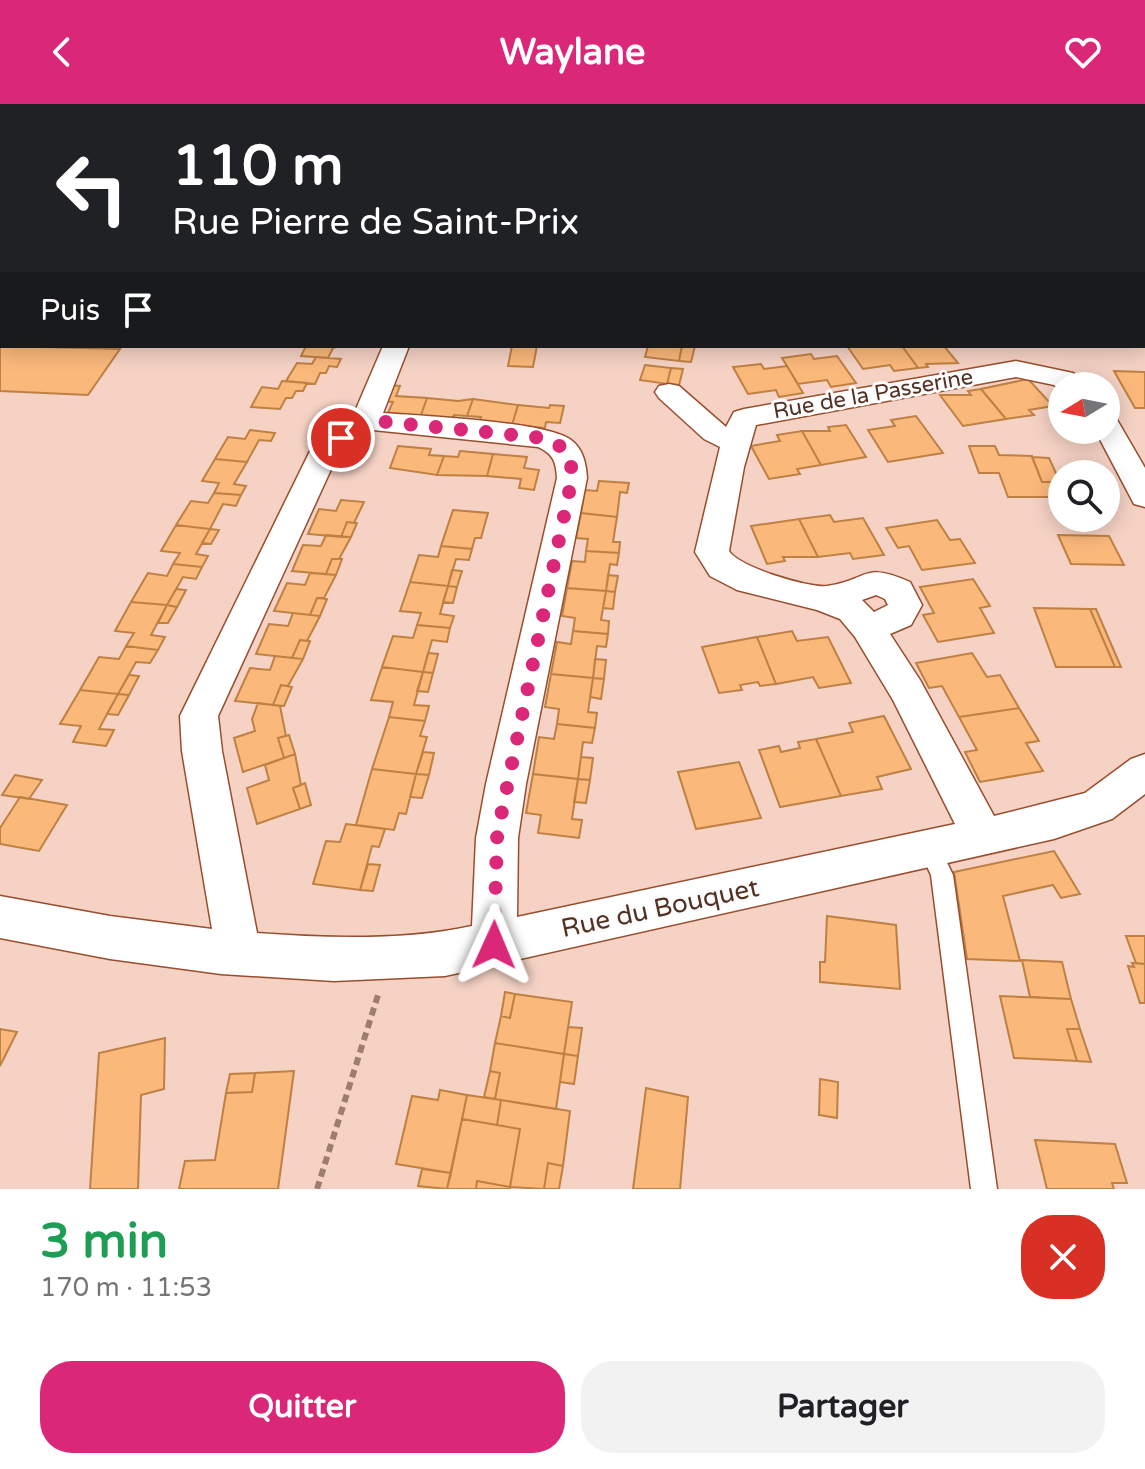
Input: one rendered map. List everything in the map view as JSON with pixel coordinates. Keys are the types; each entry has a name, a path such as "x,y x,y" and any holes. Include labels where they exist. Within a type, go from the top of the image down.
{"street":[{"path":"367,420 369,408 395,348"},
{"path":"970,348 990,374"},
{"name":"Rue de la Passerine","path":"983,836 907,691 868,628 852,610 825,599 749,581 722,568 712,552 735,443 744,418 1016,369 1048,376"},
{"path":"669,392 714,432 735,443"},
{"path":"238,952 202,751 199,716 327,447 367,420 544,438 559,444 571,458 572,478 497,838 494,945"},
{"path":"1117,444 1145,497"},
{"path":"825,599 878,582 898,591 905,605 899,616 868,628"},
{"name":"Rue du Bouquet","path":"0,917 92,937 238,952 387,959 494,945 930,849 1069,816 1098,806 1137,783"}],"lane":[{"path":"930,849 942,875 984,1189"}],"path":[{"path":"317,1189 387,959"}],"building":[{"path":"0,348 120,349 88,395 0,391"},
{"path":"305,348 333,348 328,358 301,356"},
{"path":"512,348 537,348 533,367 508,366"},
{"path":"647,348 682,348 679,361 645,357"},
{"path":"682,348 694,348 691,362 679,361"},
{"path":"848,348 903,348 918,368 894,371 890,365 863,369"},
{"path":"903,348 946,348 958,363 926,364 928,367 918,368"},
{"path":"811,354 814,359 837,356 856,383 831,387 827,380 798,384 782,358"},
{"path":"316,357 341,359 337,367 329,366 326,373 320,373 315,384 286,381 297,363 312,364"},
{"path":"761,364 764,369 787,366 803,393 779,397 776,390 748,394 733,367"},
{"path":"645,365 671,368 667,384 640,380"},
{"path":"671,368 683,369 679,385 667,384"},
{"path":"1114,371 1145,372 1145,408 1135,408 1120,382 1120,372"},
{"path":"1028,379 1048,401 1048,407 1029,410 1034,415 1006,419 981,389"},
{"path":"282,381 307,383 303,391 296,391 292,398 286,398 280,409 251,407 262,387 278,389"},
{"path":"387,385 400,386 396,396 427,398 420,418 387,415 393,402 380,401"},
{"path":"981,389 1006,419 963,426 940,395 971,395 968,391"},
{"path":"427,398 473,399 467,416 454,415 452,420 420,418"},
{"path":"473,399 518,405 512,425 479,422 481,417 467,416"},
{"path":"518,405 564,406 560,423 546,422 545,428 512,425"},
{"path":"916,416 943,453 888,462 868,430 895,426 891,420"},
{"path":"846,425 866,457 821,465 802,431 830,431 828,427"},
{"path":"250,430 275,433 271,441 259,440 247,462 215,459 228,437 245,439"},
{"path":"802,431 821,465 797,469 800,474 769,479 751,446 780,441 777,435"},
{"path":"398,446 431,449 429,455 444,456 437,475 390,468"},
{"path":"969,446 995,446 999,455 1032,456 1042,482 1048,482 1048,497 1008,497 999,473 979,473"},
{"path":"460,451 493,454 487,476 437,475 444,456 458,457"},
{"path":"493,454 527,457 524,468 539,470 534,490 519,488 521,479 487,476"},
{"path":"1032,457 1050,460 1048,482 1042,482"},
{"path":"215,459 247,462 234,484 246,486 241,495 214,493 219,483 202,481"},
{"path":"599,481 629,483 627,493 620,492 617,517 581,513 585,490 597,491"},
{"path":"214,493 241,495 236,506 223,504 210,529 176,525 191,501 208,503"},
{"path":"341,500 364,502 354,523 347,522 341,537 308,534 319,509 336,511"},
{"path":"453,510 488,513 481,538 475,538 472,549 441,546"},
{"path":"581,513 617,517 613,542 620,542 619,553 586,551 588,539 576,538"},
{"path":"830,515 834,522 863,518 884,555 853,559 850,553 818,557 799,519"},
{"path":"799,519 818,557 783,557 785,561 767,564 751,526"},
{"path":"937,520 950,540 960,539 975,563 922,570 909,546 898,548 886,528"},
{"path":"347,522 357,523 351,537 341,537"},
{"path":"176,525 210,529 196,554 208,556 202,567 173,564 180,553 161,551"},
{"path":"210,529 219,530 211,544 202,543"},
{"path":"326,535 351,537 339,559 332,559 326,574 292,571 303,545 321,546"},
{"path":"1058,535 1109,536 1124,565 1071,564"},
{"path":"441,546 472,549 469,560 456,559 448,586 410,582 419,555 438,557"},
{"path":"586,551 619,553 617,565 610,564 606,591 567,588 572,561 585,562"},
{"path":"332,559 342,559 336,575 326,574"},
{"path":"173,564 202,567 196,579 183,577 167,605 131,602 148,573 167,576"},
{"path":"452,570 462,571 457,587 448,586"},
{"path":"310,573 336,575 324,598 317,598 310,615 274,611 287,583 305,585"},
{"path":"608,575 618,576 615,592 606,591"},
{"path":"973,579 990,606 980,608 994,633 938,642 923,615 934,613 920,587"},
{"path":"410,582 448,586 440,614 454,616 450,628 417,625 421,613 400,611"},
{"path":"448,586 457,587 453,603 443,602"},
{"path":"567,588 606,591 601,620 609,621 608,634 573,631 575,618 562,616"},
{"path":"176,589 186,590 177,607 167,605"},
{"path":"606,591 615,592 613,609 603,608"},
{"path":"317,598 327,599 320,616 310,615"},
{"path":"131,602 167,605 151,635 165,637 158,650 126,646 134,633 115,631"},
{"path":"167,605 177,607 168,623 158,623"},
{"path":"1034,608 1090,609 1115,667 1056,667"},
{"path":"1090,609 1096,609 1121,667 1115,667"},
{"path":"293,613 320,616 307,641 300,640 292,658 256,654 269,624 288,626"},
{"path":"417,625 450,628 447,642 432,640 423,672 382,667 393,636 413,638"},
{"path":"573,631 608,634 606,647 597,646 593,678 551,674 557,642 571,644"},
{"path":"792,631 797,641 828,637 851,683 819,688 813,677 776,684 757,637"},
{"path":"757,637 776,684 760,686 758,682 740,685 742,690 719,693 702,647"},
{"path":"300,640 310,641 303,659 292,658"},
{"path":"126,646 158,650 150,663 136,662 118,694 80,690 99,657 119,659"},
{"path":"428,653 438,654 433,673 423,672"},
{"path":"972,653 987,677 1000,675 1019,708 959,717 942,686 929,688 916,663"},
{"path":"275,656 303,659 288,686 281,685 273,705 235,701 250,668 270,670"},
{"path":"595,659 606,660 604,679 593,678"},
{"path":"382,667 423,672 414,705 429,706 425,721 389,717 393,702 371,700"},
{"path":"423,672 433,673 428,692 417,691"},
{"path":"551,674 593,678 588,712 597,713 595,728 557,724 559,709 545,707"},
{"path":"129,675 139,676 129,695 118,694"},
{"path":"593,678 604,679 601,699 590,697"},
{"path":"281,685 292,687 284,706 273,705"},
{"path":"80,690 118,694 99,729 114,730 106,746 73,742 81,726 60,724"},
{"path":"118,694 129,695 118,715 107,714"},
{"path":"258,703 280,706 286,736 278,738 284,758 243,772 234,738 255,731 252,719"},
{"path":"1019,708 1039,741 1026,743 1043,771 980,782 965,752 977,750 959,717"},
{"path":"884,716 911,769 877,777 882,789 841,796 816,739 853,732 849,723"},
{"path":"389,717 425,721 420,736 427,737 416,774 372,769"},
{"path":"557,724 595,728 592,743 583,742 578,779 533,774 539,737 554,739"},
{"path":"289,735 295,754 284,758 278,738"},
{"path":"816,739 841,796 780,807 759,750 779,746 781,752 800,748 798,742"},
{"path":"423,752 434,753 429,775 416,774"},
{"path":"295,754 301,785 293,788 300,809 257,824 247,788 269,780 265,765"},
{"path":"581,757 593,758 590,780 578,779"},
{"path":"739,762 761,818 696,829 678,772"},
{"path":"372,769 416,774 406,814 399,813 394,830 356,825"},
{"path":"416,774 429,775 422,798 410,797"},
{"path":"533,774 578,779 572,819 582,820 579,838 538,833 541,815 526,813"},
{"path":"15,775 42,780 29,799 2,795"},
{"path":"578,779 590,780 586,803 574,802"},
{"path":"305,783 311,805 300,809 293,788"},
{"path":"20,797 67,805 39,851 0,844 0,828"},
{"path":"346,824 385,829 379,847 372,846 360,890 313,884 326,841 340,842"},
{"path":"1054,851 1080,894 1061,898 1053,885 1003,896 1020,961 967,959 954,872"},
{"path":"368,864 380,865 373,891 360,890"},
{"path":"827,916 896,925 900,989 820,982 820,962 825,962"},
{"path":"1126,936 1145,936 1145,964 1136,963"},
{"path":"1022,960 1062,962 1071,999 1030,997"},
{"path":"1132,963 1145,964 1145,1003 1140,1003 1128,966 1134,967"},
{"path":"505,992 515,994 510,1018 501,1016"},
{"path":"515,994 572,1002 564,1054 495,1043 501,1016 510,1018"},
{"path":"1000,996 1071,999 1080,1029 1067,1029 1077,1061 1014,1058"},
{"path":"568,1027 582,1028 578,1056 564,1054"},
{"path":"0,1029 17,1032 0,1066"},
{"path":"1067,1029 1080,1029 1091,1062 1077,1061"},
{"path":"165,1038 164,1089 141,1095 138,1189 90,1189 99,1053"},
{"path":"495,1043 564,1054 556,1109 495,1099 500,1073 490,1071"},
{"path":"564,1054 578,1056 574,1084 560,1082"},
{"path":"294,1071 278,1189 179,1189 185,1161 215,1160 226,1093 252,1092 255,1073"},
{"path":"490,1071 500,1073 495,1099 484,1097"},
{"path":"255,1073 252,1092 226,1093 230,1074"},
{"path":"820,1079 838,1082 837,1118 819,1115"},
{"path":"646,1088 688,1097 680,1189 633,1189"},
{"path":"440,1090 467,1095 451,1173 396,1164 412,1096 438,1100"},
{"path":"467,1095 501,1100 497,1125 462,1119"},
{"path":"501,1100 570,1111 563,1166 548,1163 544,1189 510,1187 520,1129 497,1125"},
{"path":"462,1119 520,1129 510,1187 477,1181 476,1189 447,1189"},
{"path":"1035,1140 1115,1144 1127,1183 1112,1183 1114,1189 1047,1189"},
{"path":"548,1163 563,1166 559,1189 544,1189"},
{"path":"422,1169 451,1173 447,1189 418,1186"},
{"path":"477,1181 510,1187 510,1189 476,1189"}],"route":[{"path":"341,438 367,420 544,438 559,444 571,458 572,478 497,838 494,945"}]}
